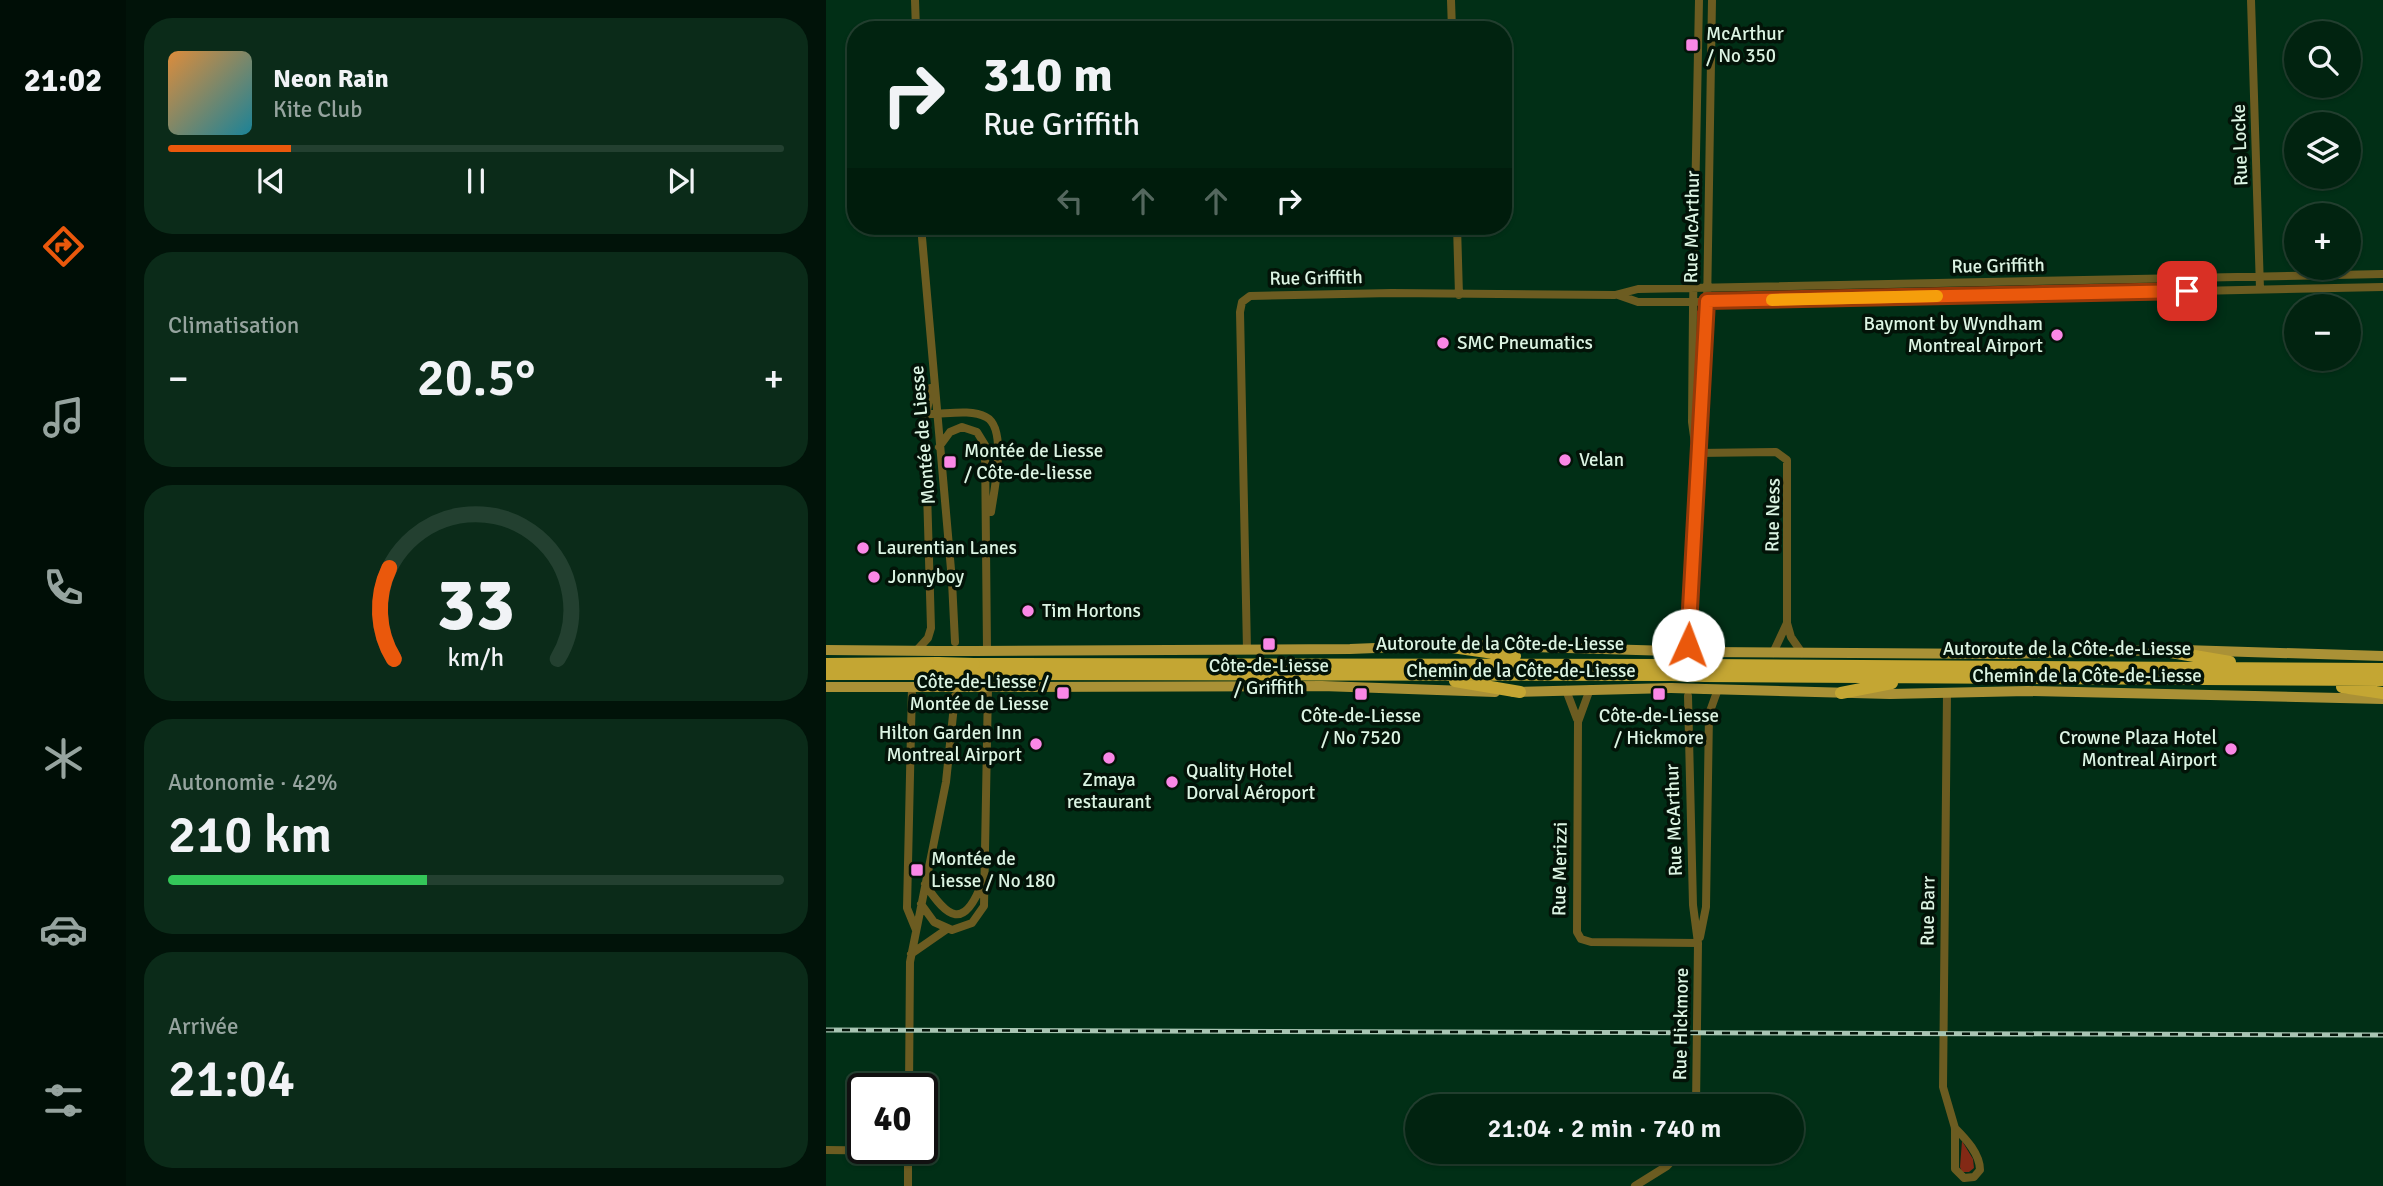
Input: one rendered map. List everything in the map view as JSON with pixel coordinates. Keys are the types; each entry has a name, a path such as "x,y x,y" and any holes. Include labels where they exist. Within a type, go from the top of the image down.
{"highway":[{"path":"1445,646 1571,664"},
{"path":"2159,650 2200,659 2292,669"},
{"name":"Autoroute de la Côte-de-Liesse","path":"826,664 974,669 1571,664 1671,670"},
{"name":"Autoroute de la Côte-de-Liesse","path":"826,674 938,669"},
{"name":"Autoroute de la Côte-de-Liesse","path":"974,669 1392,673 2383,669"},
{"name":"Autoroute de la Côte-de-Liesse","path":"1705,670 1921,677 2383,680"},
{"path":"1392,673 1520,692"},
{"path":"1841,693 1921,677"},
{"path":"2283,680 2383,693"}],"main road":[{"name":"Chemin de la Côte-de-Liesse","path":"974,669 987,650 1247,650 1445,646 1671,670 1705,670 1773,653 2002,654 2159,650 2383,656"},
{"name":"Chemin de la Côte-de-Liesse","path":"826,650 917,650 938,669"},
{"name":"Chemin de la Côte-de-Liesse","path":"826,687 912,687 938,669 974,669"},
{"name":"Chemin de la Côte-de-Liesse","path":"974,669 988,687 1321,686 1520,692 1590,689 1671,670"},
{"name":"Chemin de la Côte-de-Liesse","path":"1705,670 1718,689 1841,693 2042,691 2383,699"}],"street":[{"path":"915,0 915,21"},
{"path":"1451,0 1452,21"},
{"name":"Rue McArthur","path":"1697,453 1692,422 1699,0"},
{"name":"Rue McArthur","path":"1688,645 1707,301 1712,0"},
{"name":"Rue Locke","path":"2251,0 2260,289"},
{"name":"Montée de Liesse","path":"922,235 955,642"},
{"path":"1457,235 1459,295"},
{"name":"Rue Griffith","path":"1247,650 1242,302 1256,295 1615,295 1638,289 1707,287 2383,274"},
{"path":"2134,279 2134,292"},
{"path":"2077,280 2078,293"},
{"name":"Rue Griffith","path":"1615,295 1638,302 1693,302 2383,287"},
{"path":"917,650 928,638 930,628 925,414 933,378"},
{"path":"925,414 980,415 989,419 996,428 996,471 987,535"},
{"path":"939,447 959,427 971,428 981,437 986,456 987,650"},
{"name":"Rue Ness","path":"1697,453 1776,452 1787,460 1787,623 1793,641 1802,653"},
{"name":"Rue Ness","path":"1773,653 1787,623"},
{"path":"912,687 907,912 916,930"},
{"path":"911,954 947,929 964,927 979,915 985,900 983,880 988,687"},
{"name":"Rue Merizzi","path":"1590,689 1578,722 1575,916 1578,935 1591,942 1698,943"},
{"path":"1698,943 1706,906 1709,714 1718,689"},
{"name":"Rue Merizzi","path":"1566,690 1578,722"},
{"name":"Rue Barr","path":"1947,693 1942,1080 1945,1100 1955,1128 1955,1169 1964,1178 1974,1177 1979,1173 1980,1163 1965,1137 1955,1128"},
{"path":"909,1073 911,954 950,757 954,696"},
{"name":"Rue McArthur","path":"1688,696 1693,905 1698,943"},
{"path":"925,884 940,908 957,914 972,904 983,880"},
{"path":"921,904 934,922 947,929"},
{"name":"Rue Hickmore","path":"1696,1094 1698,943"},
{"path":"826,1150 847,1150"},
{"path":"908,1164 908,1186"},
{"path":"1635,1186 1669,1164"}],"shaded area":[{"path":"1701,308 1699,382 1697,382 1697,311"},
{"path":"1962,1141 1973,1159 1974,1168 1969,1172 1962,1172 1960,1167"}],"railway":[{"path":"826,1030 2383,1035"}],"slow traffic":[{"path":"1772,300 1937,296"}],"place":[{"name":"McArthur / No 350","path":"1692,45"},
{"name":"Baymont by Wyndham Montreal Airport","path":"2057,335"},
{"name":"SMC Pneumatics","path":"1443,343"},
{"name":"Velan","path":"1565,460"},
{"name":"Montée de Liesse / Côte-de-liesse","path":"950,462"},
{"name":"Laurentian Lanes","path":"863,548"},
{"name":"Jonnyboy","path":"874,577"},
{"name":"Tim Hortons","path":"1028,611"},
{"name":"Côte-de-Liesse / Griffith","path":"1269,644"},
{"name":"Côte-de-Liesse / Montée de Liesse","path":"1063,693"},
{"name":"Côte-de-Liesse / No 7520","path":"1361,694"},
{"name":"Côte-de-Liesse / Hickmore","path":"1659,694"},
{"name":"Hilton Garden Inn Montreal Airport","path":"1036,744"},
{"name":"Crowne Plaza Hotel Montreal Airport","path":"2231,749"},
{"name":"Zmaya restaurant","path":"1109,758"},
{"name":"Quality Hotel Dorval Aéroport","path":"1172,782"},
{"name":"Montée de Liesse / No 180","path":"917,870"}],"route":[{"path":"1688,645 1707,301 2187,291"}]}
